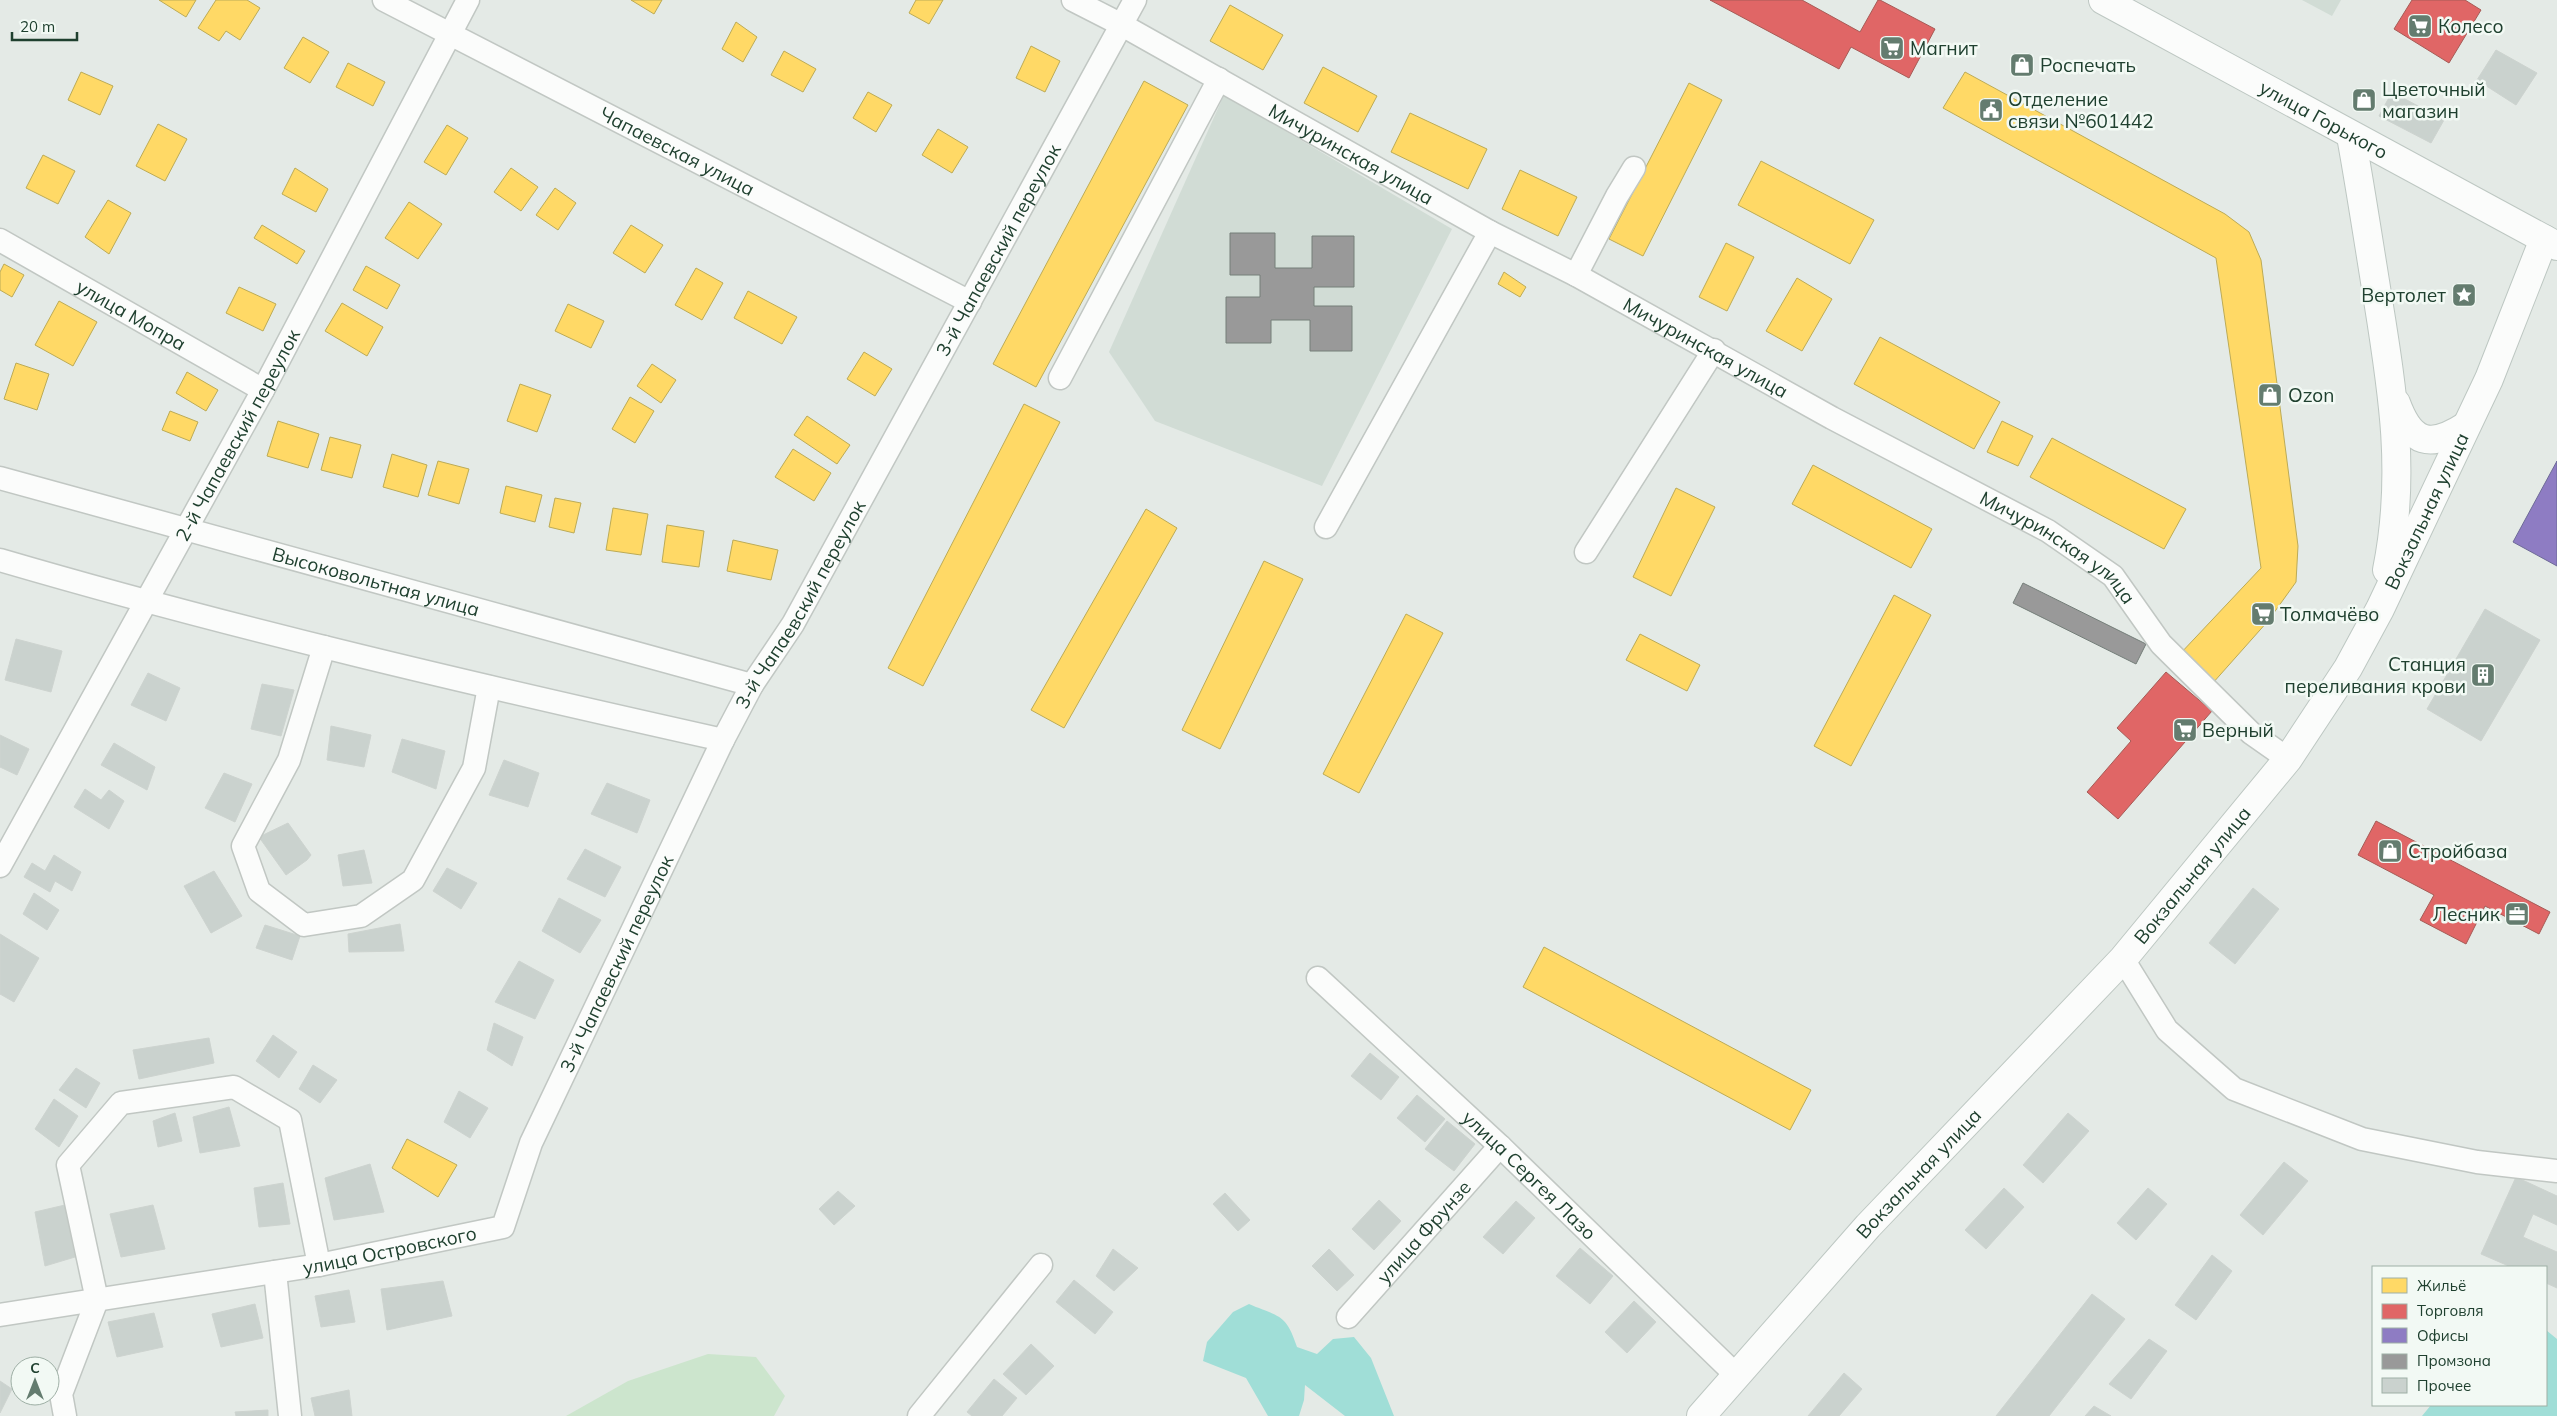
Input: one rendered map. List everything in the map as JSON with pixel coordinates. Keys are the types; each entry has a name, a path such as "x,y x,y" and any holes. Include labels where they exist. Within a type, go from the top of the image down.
{"main road":[{"name":"улица Горького","path":"2103,0 2550,243"},
{"path":"2351,136 2394,397 2397,472 2393,538 2380,609"},
{"name":"Вокзальная улица","path":"1701,1416 1916,1175 2123,959 2288,759 2348,668 2380,609 2550,243"},
{"path":"2394,397 2404,424 2418,437 2431,439 2447,438 2466,426"}],"street":[{"name":"Чапаевская улица","path":"384,0 970,302"},
{"name":"2-й Чапаевский переулок","path":"0,866 263,390 468,0"},
{"name":"Мичуринская улица","path":"1073,0 1122,25 1490,232 1576,275 1714,350 1832,418 2048,531 2113,576 2161,644 2251,733 2288,759"},
{"name":"3-й Чапаевский переулок","path":"503,1227 531,1143 723,740 752,685 793,624 1135,0"},
{"path":"1060,378 1219,79"},
{"path":"1576,275 1617,196 1634,168"},
{"path":"1326,527 1490,232"},
{"name":"улица Мопра","path":"0,240 263,390"},
{"path":"1586,552 1714,350"},
{"name":"Высоковольтная улица","path":"0,478 752,685"},
{"path":"0,560 146,603 489,687 723,740"},
{"path":"324,647 289,760 243,846 258,890 304,925 362,916 413,880 474,768 489,687"},
{"path":"2123,959 2168,1030 2234,1089 2362,1139 2478,1162 2557,1171"},
{"name":"улица Сергея Лазо","path":"1318,978 1500,1146 1736,1375"},
{"path":"65,1416 61,1394 97,1300 68,1165 121,1103 234,1087 290,1120 319,1265"},
{"name":"улица Фрунзе","path":"1348,1317 1500,1146"},
{"name":"улица Островского","path":"0,1315 319,1265 503,1227"},
{"path":"919,1416 1041,1265"},
{"name":"улица Островского","path":"275,1272 290,1416"}],"shaded area":[{"path":"2302,0 2341,0 2332,16"},
{"path":"1224,95 1452,229 1322,486 1155,421 1109,352"}],"green space":[{"path":"708,1354 756,1357 785,1396 774,1416 566,1416 628,1381"}],"water":[{"path":"1249,1304 1280,1318 1289,1328 1297,1347 1317,1354 1333,1339 1354,1337 1371,1358 1394,1416 1345,1416 1305,1385 1304,1400 1299,1416 1268,1416 1246,1378 1203,1361 1207,1342 1233,1312"},
{"path":"2547,1331 2557,1339 2557,1416 2422,1416 2430,1406 2547,1406"}],"building: Жильё":[{"path":"159,0 196,0 186,17"},
{"path":"216,0 247,0 260,8 240,40 226,31 219,41 198,28"},
{"path":"631,0 662,0 654,14"},
{"path":"916,0 943,0 929,24 909,13"},
{"path":"1230,5 1283,35 1263,70 1210,41"},
{"path":"736,22 757,37 743,62 722,49"},
{"path":"303,37 329,52 310,83 284,68"},
{"path":"1031,46 1060,61 1045,92 1016,78"},
{"path":"784,51 816,69 803,92 771,75"},
{"path":"348,63 385,82 373,106 336,87"},
{"path":"1323,67 1377,96 1358,132 1304,103"},
{"path":"81,72 113,86 100,115 68,100"},
{"path":"1965,72 2225,214 2249,232 2261,260 2298,546 2296,582 2268,621 2212,684 2179,655 2261,568 2216,258 1943,108"},
{"path":"1144,81 1188,105 1036,387 993,364"},
{"path":"1689,83 1722,100 1643,256 1609,239"},
{"path":"868,92 892,105 876,132 853,118"},
{"path":"1410,113 1487,149 1468,189 1391,152"},
{"path":"158,124 187,139 165,181 136,166"},
{"path":"447,125 468,138 446,175 424,162"},
{"path":"938,129 968,147 952,173 922,155"},
{"path":"43,155 75,171 58,204 26,188"},
{"path":"1761,161 1874,220 1850,264 1738,205"},
{"path":"295,168 328,189 316,212 282,194"},
{"path":"511,168 538,187 521,211 494,192"},
{"path":"1520,170 1577,197 1558,236 1502,209"},
{"path":"555,188 576,203 558,230 536,215"},
{"path":"108,200 131,213 109,254 85,237"},
{"path":"409,202 442,224 418,259 385,238"},
{"path":"262,225 305,251 297,264 254,238"},
{"path":"631,225 663,245 645,273 613,253"},
{"path":"1726,243 1754,257 1727,311 1699,297"},
{"path":"4,264 24,275 12,297 0,290 0,272"},
{"path":"366,266 400,285 387,309 353,290"},
{"path":"696,268 723,283 702,320 675,305"},
{"path":"1504,272 1526,287 1520,297 1498,284"},
{"path":"1797,278 1832,299 1802,351 1766,331"},
{"path":"239,287 276,304 263,331 226,313"},
{"path":"748,291 797,317 782,344 734,318"},
{"path":"59,301 97,322 73,366 35,345"},
{"path":"342,303 383,327 367,356 325,331"},
{"path":"568,304 604,321 591,348 555,331"},
{"path":"1880,337 2000,402 1974,449 1854,384"},
{"path":"864,352 892,369 875,396 847,379"},
{"path":"16,363 49,374 37,410 4,399"},
{"path":"652,364 676,380 661,403 637,386"},
{"path":"187,372 218,390 206,411 176,393"},
{"path":"520,384 551,395 537,432 507,421"},
{"path":"630,397 654,411 635,443 612,429"},
{"path":"1024,404 1060,422 923,686 888,668"},
{"path":"170,411 198,422 190,441 162,430"},
{"path":"807,416 850,445 837,464 794,435"},
{"path":"278,421 319,434 308,468 267,456"},
{"path":"2002,421 2033,436 2018,466 1987,452"},
{"path":"330,437 361,445 352,478 321,470"},
{"path":"2052,438 2186,509 2164,549 2030,477"},
{"path":"793,449 831,473 814,501 775,477"},
{"path":"392,454 427,465 418,497 383,487"},
{"path":"438,461 469,469 459,504 428,495"},
{"path":"1813,465 1932,529 1911,568 1792,504"},
{"path":"506,486 542,495 535,522 500,513"},
{"path":"1676,488 1715,507 1671,596 1633,577"},
{"path":"555,498 581,503 574,533 549,527"},
{"path":"613,508 648,514 641,555 606,550"},
{"path":"1146,509 1177,528 1064,728 1031,710"},
{"path":"667,525 704,531 699,567 662,562"},
{"path":"733,540 778,550 771,580 727,571"},
{"path":"1264,561 1303,579 1220,749 1182,730"},
{"path":"1894,595 1931,615 1851,766 1814,746"},
{"path":"1406,614 1443,633 1359,793 1323,774"},
{"path":"1640,634 1700,665 1687,691 1626,660"},
{"path":"1544,947 1811,1090 1790,1130 1523,987"},
{"path":"407,1139 457,1165 438,1197 392,1168"}],"building: Торговля":[{"path":"1710,0 1802,0 1860,32 1878,0 1880,0 1935,29 1909,78 1851,47 1839,69"},
{"path":"2412,0 2465,0 2481,10 2449,63 2394,29"},
{"path":"2166,672 2212,711 2118,819 2087,792 2131,741 2117,728"},
{"path":"2376,821 2550,912 2539,934 2485,906 2466,944 2420,920 2434,895 2358,855"}],"building: Офисы":[{"path":"2557,461 2557,566 2513,542"}],"building: Промзона":[{"path":"1230,233 1275,233 1275,268 1312,268 1312,236 1354,236 1354,287 1314,287 1314,306 1352,306 1352,351 1310,351 1310,320 1271,320 1271,343 1226,343 1226,297 1260,297 1260,275 1230,275"},
{"path":"2023,583 2146,644 2136,664 2013,603"}],"building: Прочее":[{"path":"2496,50 2537,73 2516,105 2477,80"},
{"path":"2392,92 2444,120 2431,143 2379,116"},
{"name":"Станция переливания крови","path":"2485,609 2540,640 2481,741 2427,709"},
{"path":"16,639 62,651 51,692 5,680"},
{"path":"148,673 180,688 166,721 131,705"},
{"path":"262,684 294,690 281,736 251,729"},
{"path":"331,726 371,735 364,767 327,760"},
{"path":"0,735 29,749 17,775 0,767"},
{"path":"402,739 445,751 436,789 392,772"},
{"path":"114,743 155,767 147,790 101,765"},
{"path":"504,760 539,773 528,807 489,795"},
{"path":"224,773 252,784 235,822 205,808"},
{"path":"607,783 650,800 637,833 591,814"},
{"path":"85,789 101,800 109,790 124,801 109,829 74,807"},
{"path":"288,823 311,855 286,875 259,837"},
{"path":"585,849 621,867 605,897 567,879"},
{"path":"364,850 372,883 343,886 338,855"},
{"path":"54,855 81,872 72,891 55,881 50,892 24,877 32,863 45,871"},
{"path":"447,868 477,883 461,909 433,891"},
{"path":"214,871 242,916 211,933 184,886"},
{"path":"2253,888 2279,909 2235,964 2209,943"},
{"path":"34,893 59,910 47,930 23,914"},
{"path":"559,898 601,920 580,953 542,931"},
{"path":"400,924 404,951 349,952 348,934"},
{"path":"265,925 300,936 292,960 256,948"},
{"path":"0,934 39,958 14,1002 0,994"},
{"path":"519,961 554,980 535,1019 495,1002"},
{"path":"494,1023 523,1037 512,1066 487,1050"},
{"path":"273,1035 297,1052 279,1078 256,1061"},
{"path":"209,1038 214,1063 139,1079 133,1050"},
{"path":"1370,1053 1399,1077 1381,1100 1351,1076"},
{"path":"313,1065 337,1080 320,1103 299,1089"},
{"path":"76,1068 100,1083 86,1108 59,1090"},
{"path":"459,1091 488,1108 470,1138 444,1122"},
{"path":"1417,1095 1445,1119 1425,1142 1397,1118"},
{"path":"54,1099 78,1116 59,1147 35,1129"},
{"path":"229,1107 240,1146 200,1153 193,1117"},
{"path":"175,1113 182,1141 158,1147 153,1121"},
{"path":"2068,1113 2089,1131 2043,1183 2023,1165"},
{"path":"1447,1121 1475,1144 1454,1171 1425,1149"},
{"path":"2284,1162 2308,1181 2263,1235 2240,1215"},
{"path":"370,1164 384,1212 334,1220 325,1178"},
{"path":"2516,1177 2557,1196 2557,1225 2533,1214 2523,1237 2557,1252 2557,1288 2547,1283 2547,1266 2509,1266 2481,1254"},
{"path":"283,1183 290,1224 259,1227 254,1188"},
{"path":"2004,1188 2024,1207 1986,1249 1965,1230"},
{"path":"2148,1188 2167,1204 2136,1240 2117,1223"},
{"path":"838,1191 855,1206 834,1225 819,1209"},
{"path":"1225,1193 1250,1220 1238,1231 1213,1204"},
{"path":"1379,1200 1401,1221 1374,1250 1352,1229"},
{"path":"1516,1201 1535,1218 1503,1254 1483,1237"},
{"path":"65,1205 75,1257 45,1266 35,1212"},
{"path":"153,1205 165,1249 121,1257 110,1214"},
{"path":"1580,1248 1613,1276 1590,1304 1556,1276"},
{"path":"1113,1249 1138,1268 1114,1291 1096,1276"},
{"path":"1329,1249 1354,1275 1337,1291 1312,1266"},
{"path":"2212,1255 2232,1271 2196,1320 2175,1305"},
{"path":"1074,1280 1113,1312 1095,1334 1056,1302"},
{"path":"443,1281 452,1316 387,1330 381,1289"},
{"path":"349,1290 355,1322 321,1327 315,1296"},
{"path":"2092,1294 2125,1319 2049,1416 1996,1416"},
{"path":"1634,1301 1656,1322 1627,1353 1605,1332"},
{"path":"255,1304 263,1338 221,1347 212,1314"},
{"path":"154,1313 163,1347 117,1357 108,1322"},
{"path":"2149,1339 2167,1351 2131,1399 2109,1384"},
{"path":"1031,1344 1054,1366 1026,1395 1003,1374"},
{"path":"1844,1373 1862,1389 1839,1416 1808,1416"},
{"path":"994,1379 1017,1398 1002,1416 972,1416 967,1412"},
{"path":"0,1381 10,1388 10,1393 0,1413"},
{"path":"349,1390 352,1416 315,1416 311,1398"},
{"path":"2094,1406 2111,1416 2085,1416"},
{"path":"268,1410 268,1416 236,1416 235,1412"}],"place":[{"name":"Колесо","path":"2420,26"},
{"name":"Магнит","path":"1892,48"},
{"name":"Роспечать","path":"2022,65"},
{"name":"Цветочный магазин","path":"2364,100"},
{"name":"Отделение связи №601442","path":"1991,110"},
{"name":"Вертолет","path":"2464,295"},
{"name":"Ozon","path":"2270,395"},
{"name":"Толмачёво","path":"2263,614"},
{"name":"Станция переливания крови","path":"2483,675"},
{"name":"Верный","path":"2185,730"},
{"name":"Стройбаза","path":"2390,851"},
{"name":"Лесник","path":"2517,914"}]}
